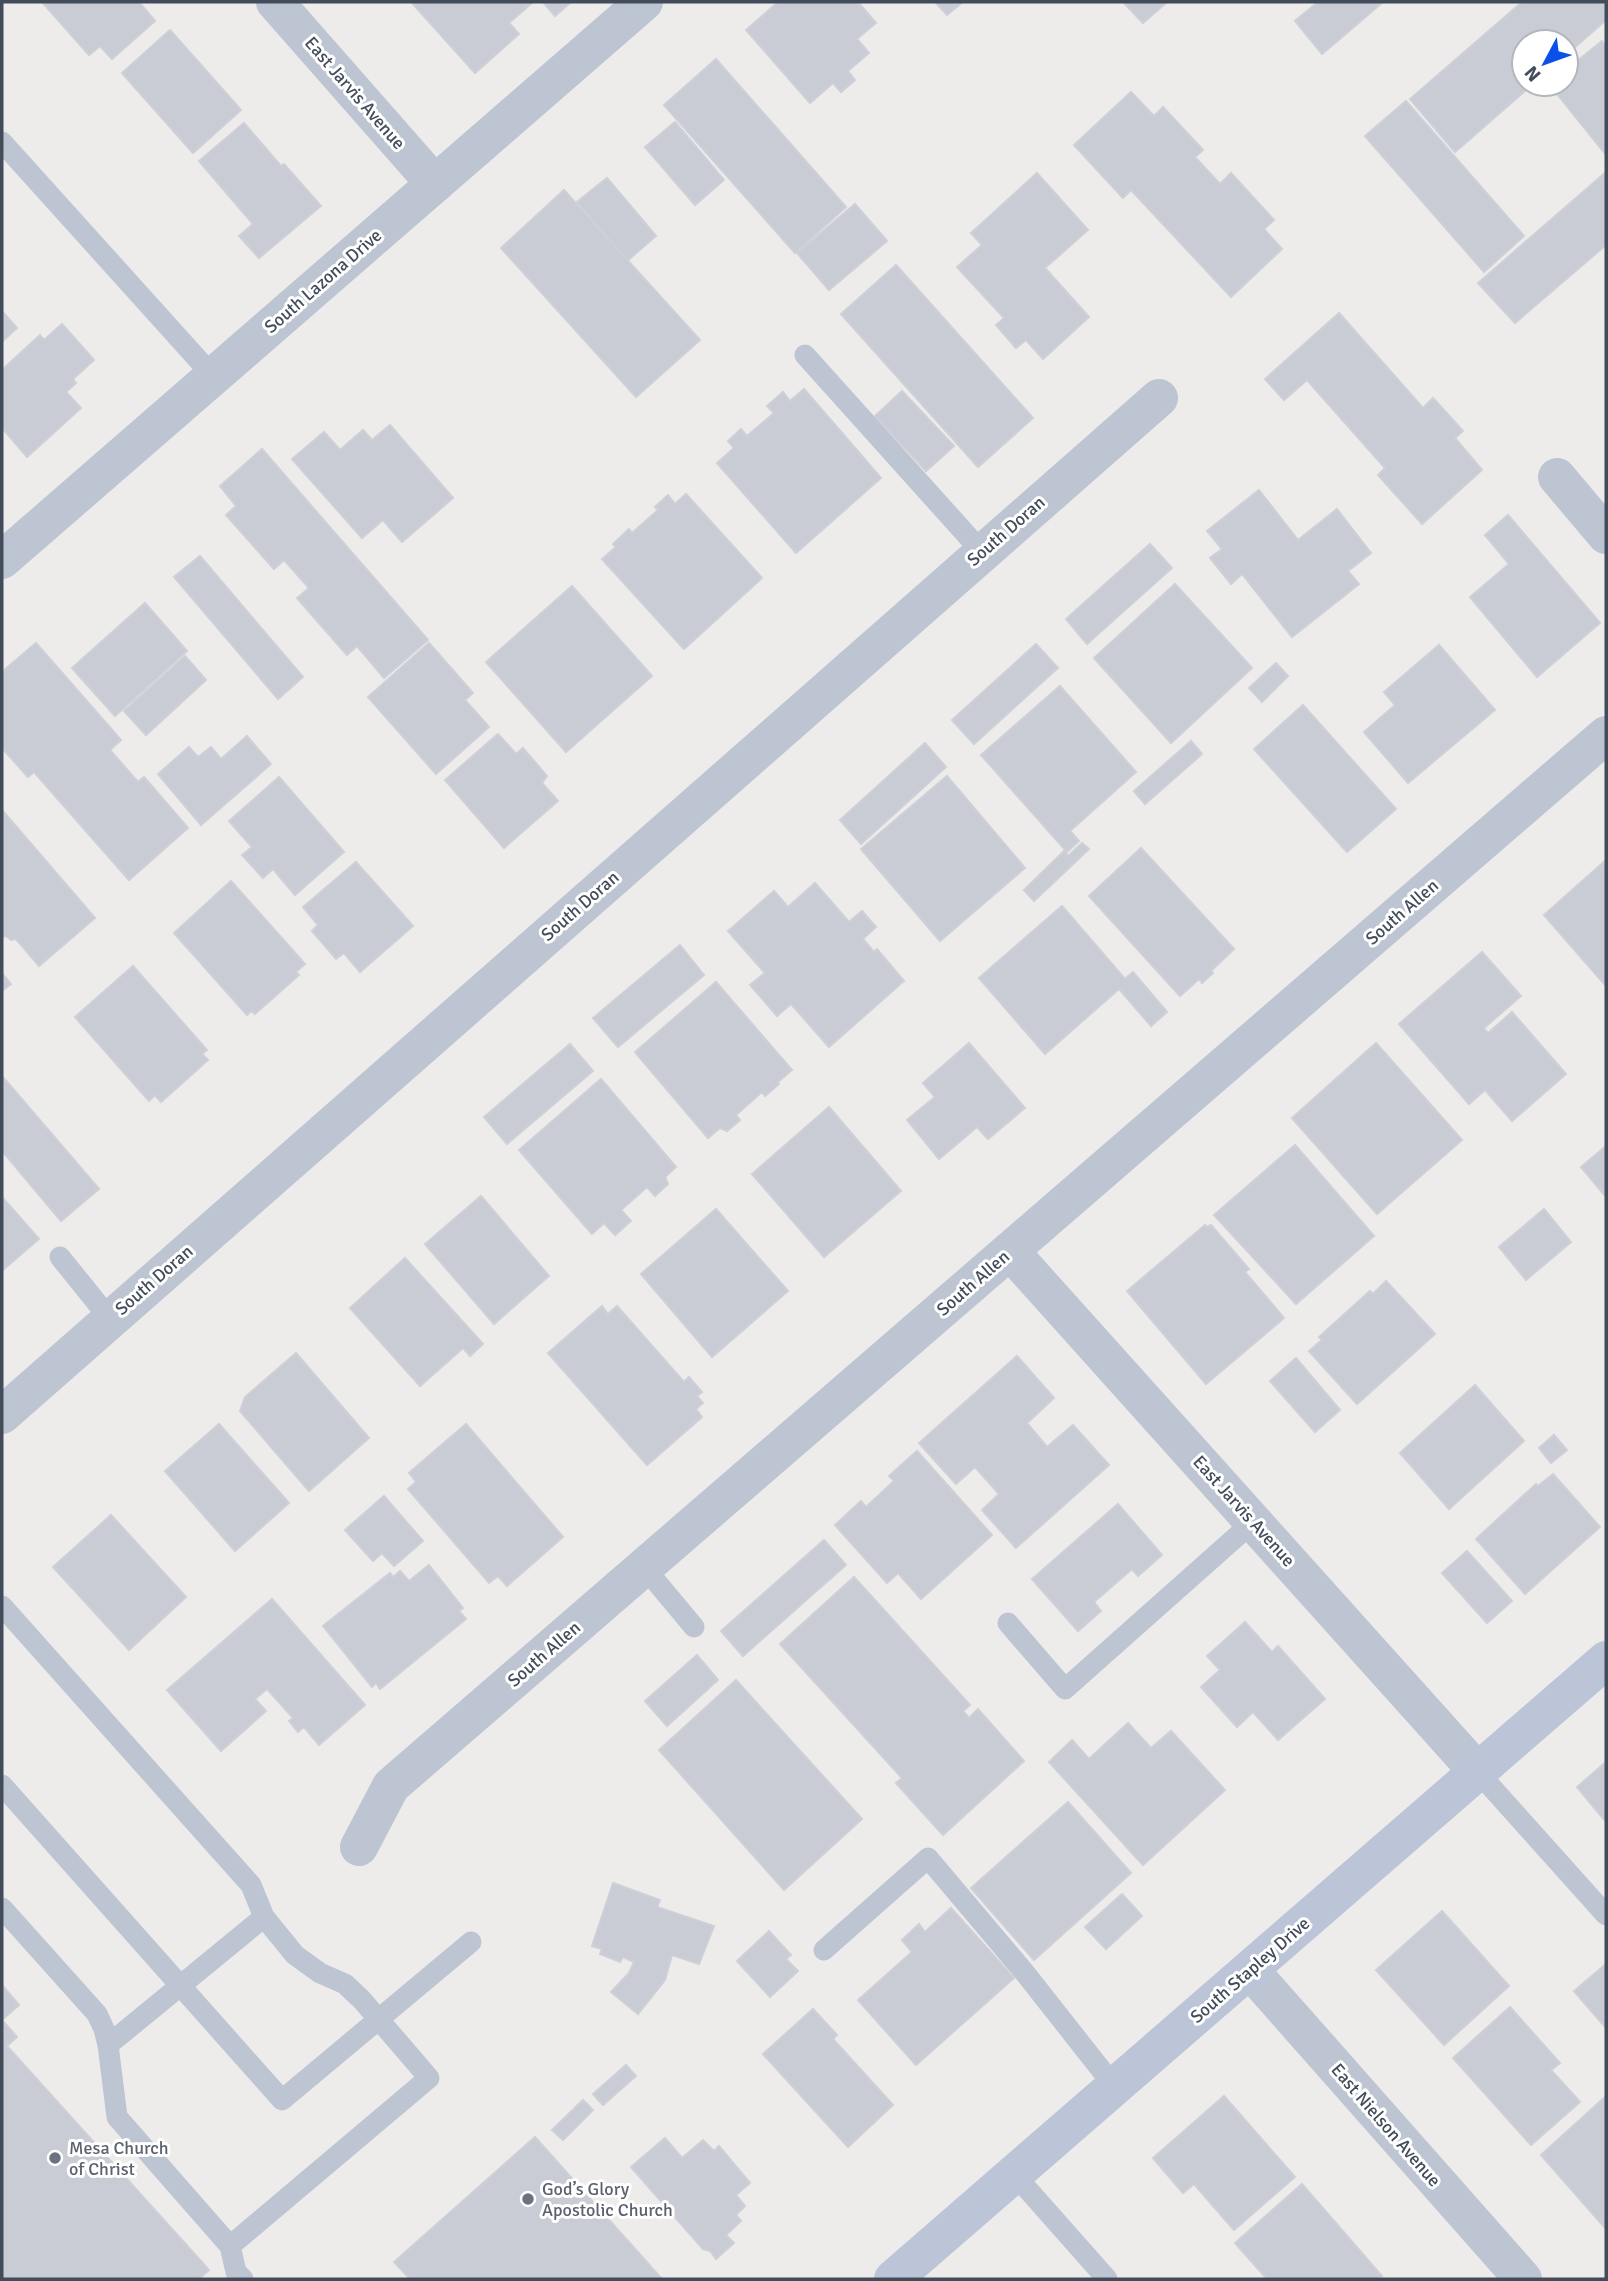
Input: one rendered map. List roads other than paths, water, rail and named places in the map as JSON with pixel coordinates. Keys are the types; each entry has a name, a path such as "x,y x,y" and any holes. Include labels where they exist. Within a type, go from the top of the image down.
{"main road":[{"name":"South Stapley Drive","path":"893,2279 1606,1660"}],"street":[{"name":"East Jarvis Avenue","path":"275,2 435,184"},
{"name":"South Lazona Drive","path":"2,559 644,2"},
{"name":"South Doran","path":"2,1415 1159,398"},
{"path":"1557,477 1606,535"},
{"name":"South Allen","path":"359,1847 391,1786 1606,735"},
{"name":"East Jarvis Avenue","path":"1010,1251 1477,1771"},
{"name":"East Nielson Avenue","path":"1250,1970 1522,2279"}],"lane":[{"path":"2,142 213,376"},
{"path":"805,355 982,552"},
{"path":"60,1257 110,1319"},
{"path":"1008,1623 1065,1689 1253,1522"},
{"path":"644,1567 694,1628"},
{"path":"2,1606 251,1885 264,1917 295,1955 320,1973 345,1984 380,2020 429,2078 230,2246"},
{"path":"1477,1771 1606,1915"},
{"path":"2,1785 282,2101 471,1942"},
{"path":"824,1950 928,1858 1025,1973 1114,2086"},
{"path":"2,1908 97,2014 104,2029 117,2117 230,2246 236,2272 243,2279"},
{"path":"107,2045 264,1917"},
{"path":"1014,2174 1107,2279"}],"place":[{"name":"Mesa Church of Christ","path":"55,2158"},
{"name":"God’s Glory Apostolic Church","path":"528,2199"}]}
